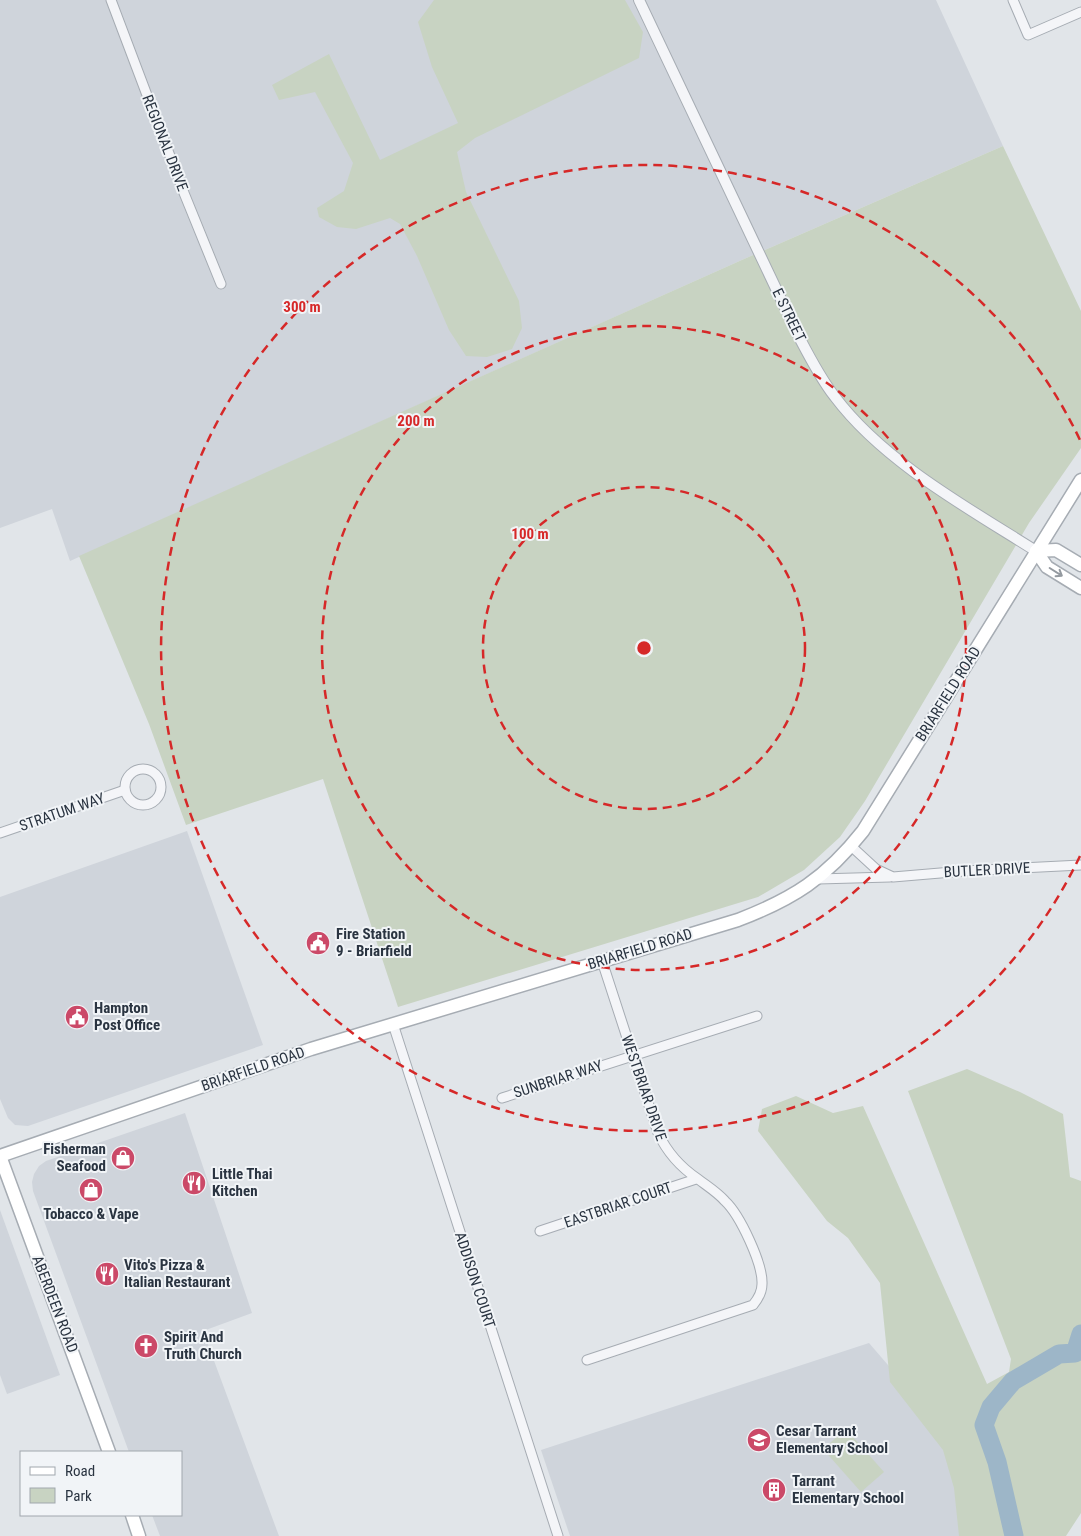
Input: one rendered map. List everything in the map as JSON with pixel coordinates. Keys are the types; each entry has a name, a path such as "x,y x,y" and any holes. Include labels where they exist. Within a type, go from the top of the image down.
{"main road":[{"name":"BRIARFIELD ROAD","path":"0,1156 279,1060 762,911 786,900 818,879 851,846 868,823 1081,480"},
{"path":"1036,550 1056,550 1081,565"},
{"path":"1036,550 1047,567 1081,588"},
{"name":"ABERDEEN ROAD","path":"0,1156 109,1451"},
{"path":"132,1516 139,1536"}],"street":[{"name":"REGIONAL DRIVE","path":"111,0 181,185 221,284"},
{"name":"E STREET","path":"639,0 798,335 834,397 861,427 914,472 956,501 1036,550"},
{"path":"1013,0 1028,35 1081,12"},
{"name":"STRATUM WAY","path":"140,768 152,771 160,780 160,792 157,798 147,804 135,803 130,800 125,790 126,778 140,768"},
{"name":"STRATUM WAY","path":"0,833 125,790"},
{"path":"851,846 876,869 893,877"},
{"name":"BUTLER DRIVE","path":"818,879 893,877 1081,865"},
{"name":"WESTBRIAR DRIVE","path":"587,1360 744,1309 758,1300 762,1282 757,1261 737,1215 713,1190 679,1164 666,1149 658,1133 602,961"},
{"name":"SUNBRIAR WAY","path":"502,1098 757,1016"},
{"name":"ADDISON COURT","path":"393,1024 558,1536"},
{"name":"EASTBRIAR COURT","path":"540,1231 696,1178"}],"shaded area":[{"path":"0,0 936,0 1003,146 744,259 70,561 52,509 0,528"},
{"path":"187,831 263,1045 28,1126 15,1125 8,1118 0,1099 0,897"},
{"path":"185,1113 252,1313 203,1331 279,1536 160,1536 152,1516 182,1516 182,1451 129,1451 33,1191 32,1182 34,1174 39,1166 46,1161"},
{"path":"0,1210 60,1375 7,1394 0,1375"},
{"name":"Cesar Tarrant Elementary School","path":"869,1343 944,1430 970,1536 570,1536 541,1450"}],"green space":[{"path":"434,0 625,0 643,32 639,58 475,138 457,152 466,192 519,301 522,328 512,349 487,357 466,356 449,330 417,256 400,224 390,218 356,229 337,227 319,217 317,208 344,191 353,163 315,92 279,100 272,85 329,54 380,160 458,123 432,67 418,22"},
{"path":"1003,146 1081,311 1081,448 1029,523 865,801 840,837 804,870 758,897 398,1007 323,779 186,825 149,724 79,556 744,259"},
{"path":"967,1069 1020,1092 1063,1114 1070,1177 1081,1181 1081,1513 1066,1536 959,1536 954,1488 943,1450 890,1382 880,1283 848,1238 827,1221 758,1131 762,1109 796,1096 833,1113 863,1106 987,1384 1009,1372 1011,1359 908,1091"},
{"path":"846,1429 884,1472 861,1492 823,1449"}],"waterway":[{"path":"1014,1536 997,1462 984,1425 991,1407 1013,1381 1059,1354 1075,1353 1081,1334"}],"place":[{"name":"Fire Station 9 - Briarfield","path":"318,943"},
{"name":"Hampton Post Office","path":"77,1017"},
{"name":"Fisherman Seafood","path":"123,1158"},
{"name":"Little Thai Kitchen","path":"194,1183"},
{"name":"Tobacco & Vape","path":"91,1190"},
{"name":"Vito's Pizza & Italian Restaurant","path":"107,1274"},
{"name":"Spirit And Truth Church","path":"146,1346"},
{"name":"Cesar Tarrant Elementary School","path":"759,1440"},
{"name":"Tarrant Elementary School","path":"774,1490"}]}
